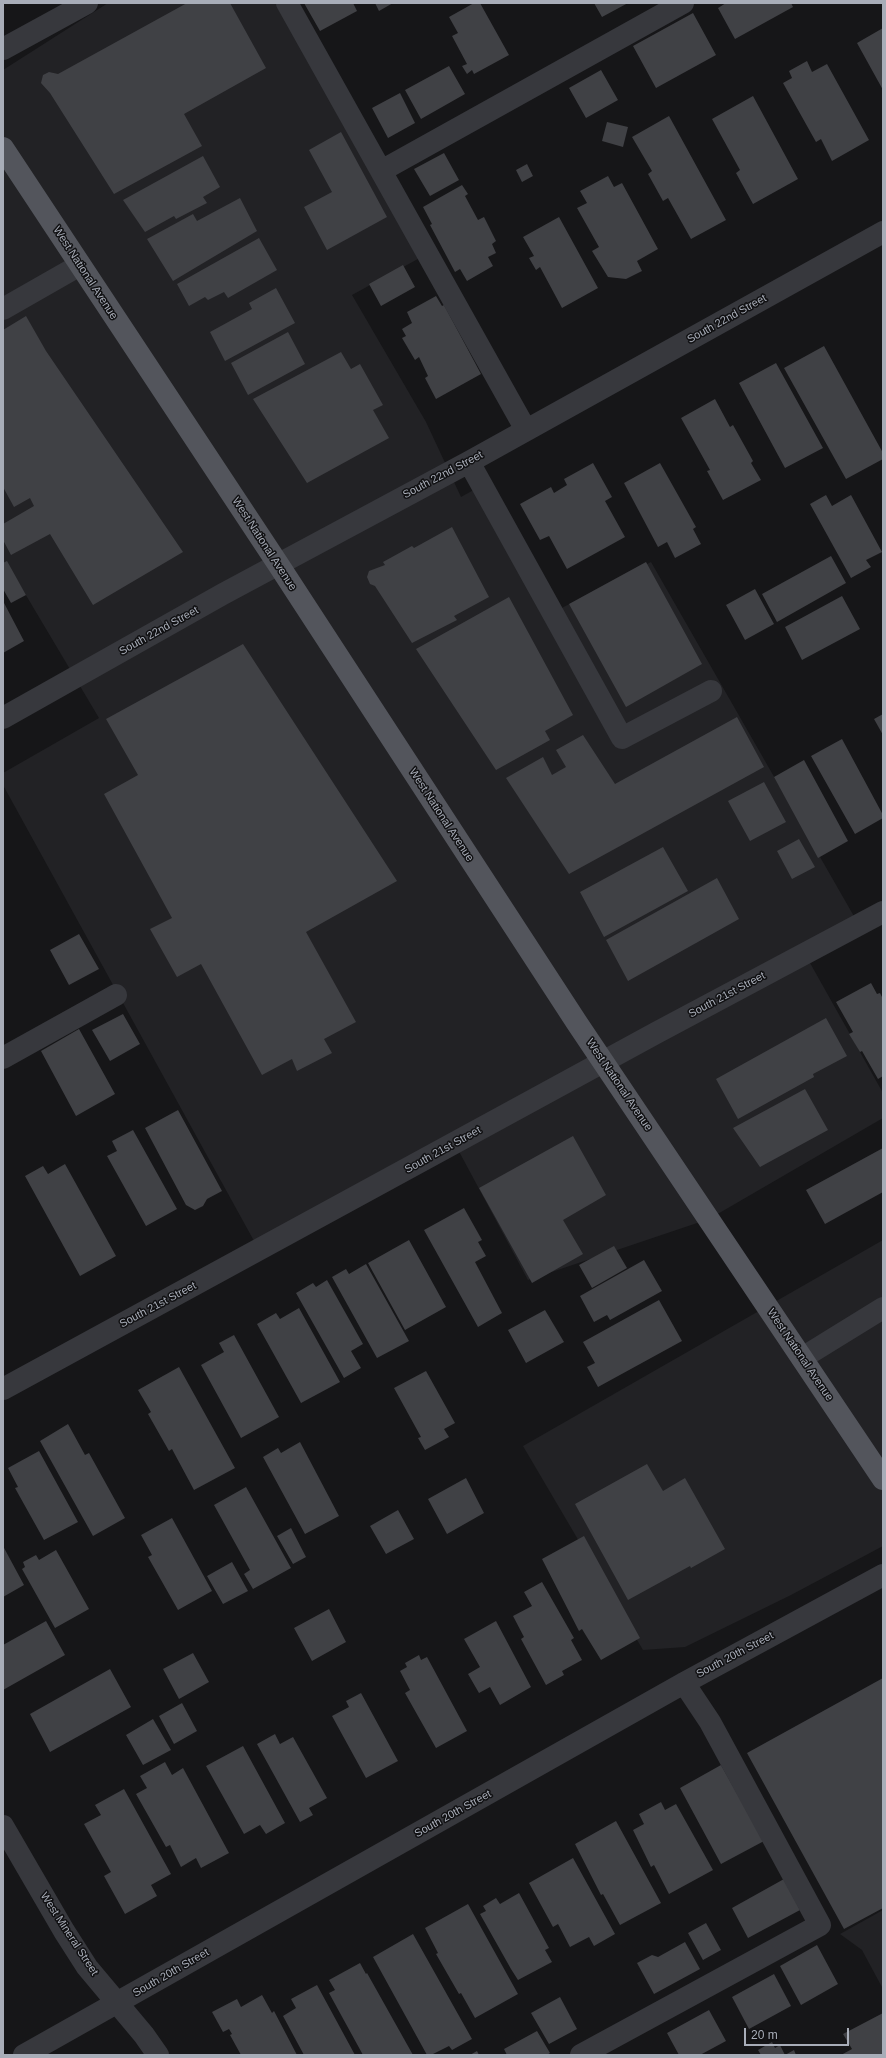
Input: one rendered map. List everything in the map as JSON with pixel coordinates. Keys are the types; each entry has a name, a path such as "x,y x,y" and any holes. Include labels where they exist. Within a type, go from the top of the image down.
{"main road":[{"name":"West National Avenue","path":"3,148 278,564 604,1063 883,1479"}],"street":[{"path":"3,49 86,3"},
{"path":"287,3 526,430"},
{"path":"381,171 683,3"},
{"name":"South 22nd Street","path":"5,713 469,462 883,232"},
{"path":"3,309 80,265"},
{"path":"469,462 622,738 711,690"},
{"name":"South 21st Street","path":"3,1389 604,1063 656,1033 883,912"},
{"path":"3,1058 116,995"},
{"path":"802,1358 883,1308"},
{"name":"South 20th Street","path":"24,2055 684,1683 883,1575"},
{"path":"581,2055 820,1924 710,1722 684,1683"},
{"name":"West Mineral Street","path":"3,1826 87,1966 144,2035 158,2055"}],"shaded area":[{"path":"108,3 287,3 427,254 352,295 426,422 461,497 479,487 552,613 651,562 859,925 805,954 883,1093 883,1118 709,1219 528,1280 455,1144 259,1250 3,785 3,773 99,718 8,565 3,567 3,70"},
{"path":"883,1240 883,1546 791,1595 685,1647 643,1650 523,1446"},
{"path":"883,1910 883,1989 862,1950 840,1934"}],"building":[{"path":"187,3 230,3 266,68 184,114 202,146 114,194 50,93 41,83 43,75 49,72 58,74"},
{"path":"304,3 353,3 357,11 320,31"},
{"path":"375,3 393,3 379,11"},
{"path":"474,3 480,3 509,55 474,74 472,70 467,74 462,66 467,64 452,36 458,33 449,17"},
{"path":"594,3 628,3 602,17"},
{"path":"726,3 791,3 793,7 735,39 718,8"},
{"path":"693,13 716,55 656,88 633,46"},
{"path":"883,28 883,90 857,43"},
{"path":"807,61 812,72 827,64 869,140 832,161 821,139 816,142 783,83 792,78 789,71"},
{"path":"449,66 465,94 421,119 405,90"},
{"path":"601,70 618,100 586,118 569,88"},
{"path":"400,93 415,123 388,138 372,108"},
{"path":"753,96 798,179 753,204 736,173 740,170 712,119"},
{"path":"669,116 726,220 691,239 668,198 663,201 648,174 652,171 632,137"},
{"path":"607,122 628,127 623,147 602,141"},
{"path":"341,132 387,217 327,250 304,207 332,192 309,150"},
{"path":"444,153 459,180 430,196 414,169"},
{"path":"203,156 220,187 203,197 207,203 176,219 174,216 145,232 123,200"},
{"path":"527,164 533,176 522,182 516,170"},
{"path":"608,176 614,187 622,183 658,249 637,261 642,271 626,279 608,277 592,251 599,247 577,208 587,203 580,191"},
{"path":"462,185 468,194 465,196 478,220 484,217 496,241 492,244 496,253 488,257 493,266 467,281 460,269 455,272 430,225 432,224 423,207"},
{"path":"240,198 257,231 173,281 147,239 193,214 197,221"},
{"path":"559,217 598,288 562,308 540,267 536,270 529,258 534,256 523,237"},
{"path":"259,238 277,270 228,298 224,292 208,300 205,297 189,306 177,284"},
{"path":"403,265 415,287 381,306 369,284"},
{"path":"276,288 295,323 225,361 210,332 252,309 249,303"},
{"path":"436,296 442,306 444,305 481,374 436,399 425,378 428,376 419,357 415,360 402,338 406,336 402,329 412,323 407,312"},
{"path":"26,316 46,351 183,552 93,605 50,534 11,555 3,540 3,524 34,506 30,498 14,507 3,487 3,330"},
{"path":"288,332 305,364 248,395 231,363"},
{"path":"824,346 883,453 883,459 846,479 784,368"},
{"path":"341,352 351,369 360,364 383,405 373,410 389,438 307,483 253,399"},
{"path":"776,363 823,448 785,468 739,383"},
{"path":"715,399 730,427 733,425 753,461 751,463 761,480 723,500 707,471 710,470 681,418"},
{"path":"593,463 612,497 605,501 625,537 567,569 549,536 540,540 520,504 551,487 554,493 567,485 564,479"},
{"path":"660,463 696,527 693,529 701,544 675,558 667,542 658,547 624,483"},
{"path":"826,495 832,506 851,495 882,552 866,560 871,567 851,578 810,504"},
{"path":"452,527 489,597 454,616 457,620 412,643 375,586 370,584 367,577 369,571 385,565 383,562 412,546 414,548"},
{"path":"831,556 846,583 777,622 762,594"},
{"path":"7,561 26,595 11,603 3,589 3,563"},
{"path":"646,562 702,664 626,707 569,604"},
{"path":"755,589 774,624 745,640 726,605"},
{"path":"842,596 860,629 802,660 785,627"},
{"path":"509,597 573,715 545,731 550,740 496,770 416,649"},
{"path":"3,601 24,641 3,653"},
{"path":"243,644 397,881 306,932 356,1022 324,1039 332,1053 297,1071 292,1059 262,1075 201,964 177,977 150,929 172,918 104,794 138,775 106,719"},
{"path":"883,714 883,735 874,719"},
{"path":"737,717 764,767 569,874 506,778 543,757 552,775 566,767 556,750 583,735 615,784"},
{"path":"842,739 883,815 883,818 855,834 811,756"},
{"path":"804,760 848,841 818,858 774,777"},
{"path":"764,782 786,822 750,841 728,801"},
{"path":"799,839 815,867 792,879 777,851"},
{"path":"663,847 688,891 604,937 580,892"},
{"path":"717,878 739,919 628,981 606,940"},
{"path":"79,934 99,969 69,985 50,950"},
{"path":"871,983 877,994 880,993 883,999 883,1076 878,1079 862,1051 860,1052 849,1034 853,1032 836,1002"},
{"path":"123,1014 140,1044 110,1061 92,1030"},
{"path":"826,1018 847,1056 813,1074 814,1077 738,1119 716,1079"},
{"path":"79,1029 115,1094 76,1116 41,1051"},
{"path":"805,1089 828,1130 760,1167 733,1128"},
{"path":"178,1110 222,1191 207,1199 203,1206 195,1210 186,1205 145,1128"},
{"path":"133,1130 177,1209 146,1226 107,1156 117,1151 112,1141"},
{"path":"573,1136 606,1195 563,1220 583,1254 532,1283 479,1188"},
{"path":"883,1148 883,1192 825,1224 806,1190"},
{"path":"65,1164 116,1256 80,1276 25,1176 43,1166 48,1174"},
{"path":"464,1208 482,1240 478,1242 486,1256 475,1262 502,1313 478,1327 424,1230"},
{"path":"409,1240 446,1307 405,1330 368,1263"},
{"path":"614,1246 627,1268 592,1288 579,1265"},
{"path":"644,1260 662,1291 610,1320 607,1315 594,1322 580,1296"},
{"path":"366,1264 409,1341 377,1358 332,1277 346,1269 349,1274"},
{"path":"327,1280 363,1344 351,1351 361,1368 344,1378 296,1293 313,1283 316,1287"},
{"path":"659,1300 682,1341 598,1387 587,1367 595,1363 583,1342"},
{"path":"299,1308 340,1382 301,1403 257,1324 276,1313 280,1319"},
{"path":"545,1310 564,1342 526,1363 508,1330"},
{"path":"234,1335 279,1417 241,1438 201,1365 224,1352 219,1343"},
{"path":"179,1367 235,1468 194,1490 172,1449 169,1451 148,1414 151,1412 138,1390"},
{"path":"426,1371 455,1423 444,1429 449,1437 425,1450 418,1438 421,1437 394,1388"},
{"path":"68,1424 85,1455 89,1453 125,1518 93,1536 40,1441"},
{"path":"300,1442 339,1516 305,1534 263,1457 278,1448 281,1453"},
{"path":"39,1451 78,1522 44,1540 15,1488 18,1487 8,1468"},
{"path":"647,1464 663,1491 685,1478 725,1549 691,1568 690,1566 628,1600 575,1504"},
{"path":"466,1478 484,1513 447,1534 428,1499"},
{"path":"246,1487 291,1568 253,1589 244,1574 250,1570 214,1505"},
{"path":"398,1510 414,1539 386,1554 370,1526"},
{"path":"172,1518 212,1591 178,1610 148,1557 152,1555 141,1535"},
{"path":"291,1528 306,1557 293,1564 277,1536"},
{"path":"584,1536 640,1638 601,1660 582,1629 579,1631 542,1559"},
{"path":"3,1546 24,1585 3,1597"},
{"path":"56,1550 89,1609 55,1628 22,1569 25,1567 23,1562 36,1555 39,1560"},
{"path":"232,1562 248,1591 223,1604 207,1576"},
{"path":"542,1582 574,1638 571,1640 582,1660 562,1671 564,1675 546,1685 521,1639 524,1637 513,1616 532,1606 524,1592"},
{"path":"329,1609 346,1642 312,1661 294,1628"},
{"path":"46,1621 65,1655 3,1690 3,1645"},
{"path":"496,1621 531,1687 500,1705 490,1687 479,1693 468,1674 480,1667 464,1639"},
{"path":"193,1653 209,1682 179,1699 163,1669"},
{"path":"419,1655 421,1660 427,1657 467,1731 436,1748 405,1693 410,1690 400,1671 407,1667 405,1663"},
{"path":"110,1669 131,1707 50,1752 30,1714"},
{"path":"883,1678 883,1908 844,1929 747,1753"},
{"path":"361,1693 398,1761 366,1778 332,1716 349,1707 346,1701"},
{"path":"182,1703 197,1731 174,1744 159,1716"},
{"path":"153,1719 171,1750 143,1765 126,1735"},
{"path":"275,1734 280,1744 293,1737 327,1798 309,1808 313,1815 300,1822 257,1744"},
{"path":"243,1746 285,1823 266,1834 260,1825 244,1834 206,1766"},
{"path":"165,1762 172,1775 183,1768 229,1853 201,1868 196,1858 181,1867 170,1845 166,1847 136,1794 147,1788 140,1776"},
{"path":"721,1765 764,1841 721,1864 680,1788"},
{"path":"124,1789 171,1874 151,1885 157,1896 125,1914 104,1876 111,1872 84,1824 101,1815 95,1805"},
{"path":"661,1802 665,1810 676,1804 713,1870 669,1894 654,1865 651,1867 633,1830 644,1824 639,1814"},
{"path":"616,1821 661,1903 620,1925 603,1894 601,1895 575,1844"},
{"path":"573,1858 615,1934 594,1946 589,1937 570,1947 558,1924 553,1927 529,1883"},
{"path":"784,1879 800,1910 748,1938 732,1908"},
{"path":"519,1893 549,1948 545,1950 552,1962 518,1980 480,1914 486,1911 483,1906 496,1898 500,1904"},
{"path":"468,1904 518,1994 475,2018 436,1954 438,1953 425,1928"},
{"path":"706,1923 721,1950 703,1960 688,1933"},
{"path":"413,1934 472,2039 452,2050 449,2046 431,2055 427,2055 373,1957"},
{"path":"685,1942 700,1969 654,1994 637,1963 652,1955 658,1957"},
{"path":"817,1945 838,1984 801,2005 780,1966"},
{"path":"360,1963 413,2055 363,2055 329,1993 335,1990 329,1980"},
{"path":"774,1974 791,2006 749,2029 732,1997"},
{"path":"317,1985 355,2055 304,2055 283,2016 296,2008 291,1999"},
{"path":"262,1995 272,2013 274,2011 297,2055 241,2055 230,2035 232,2034 229,2029 223,2032 212,2012 237,1999 241,2007"},
{"path":"560,1997 577,2029 549,2044 531,2013"},
{"path":"709,2010 726,2041 700,2055 679,2055 667,2033"},
{"path":"883,2013 883,2055 841,2055 852,2049 843,2034"},
{"path":"537,2031 550,2053 547,2055 507,2055 504,2049"},
{"path":"772,2042 775,2048 780,2045 785,2055 761,2055 758,2050"},
{"path":"794,2050 796,2055 785,2055"},
{"path":"477,2051 479,2055 470,2055"}]}
